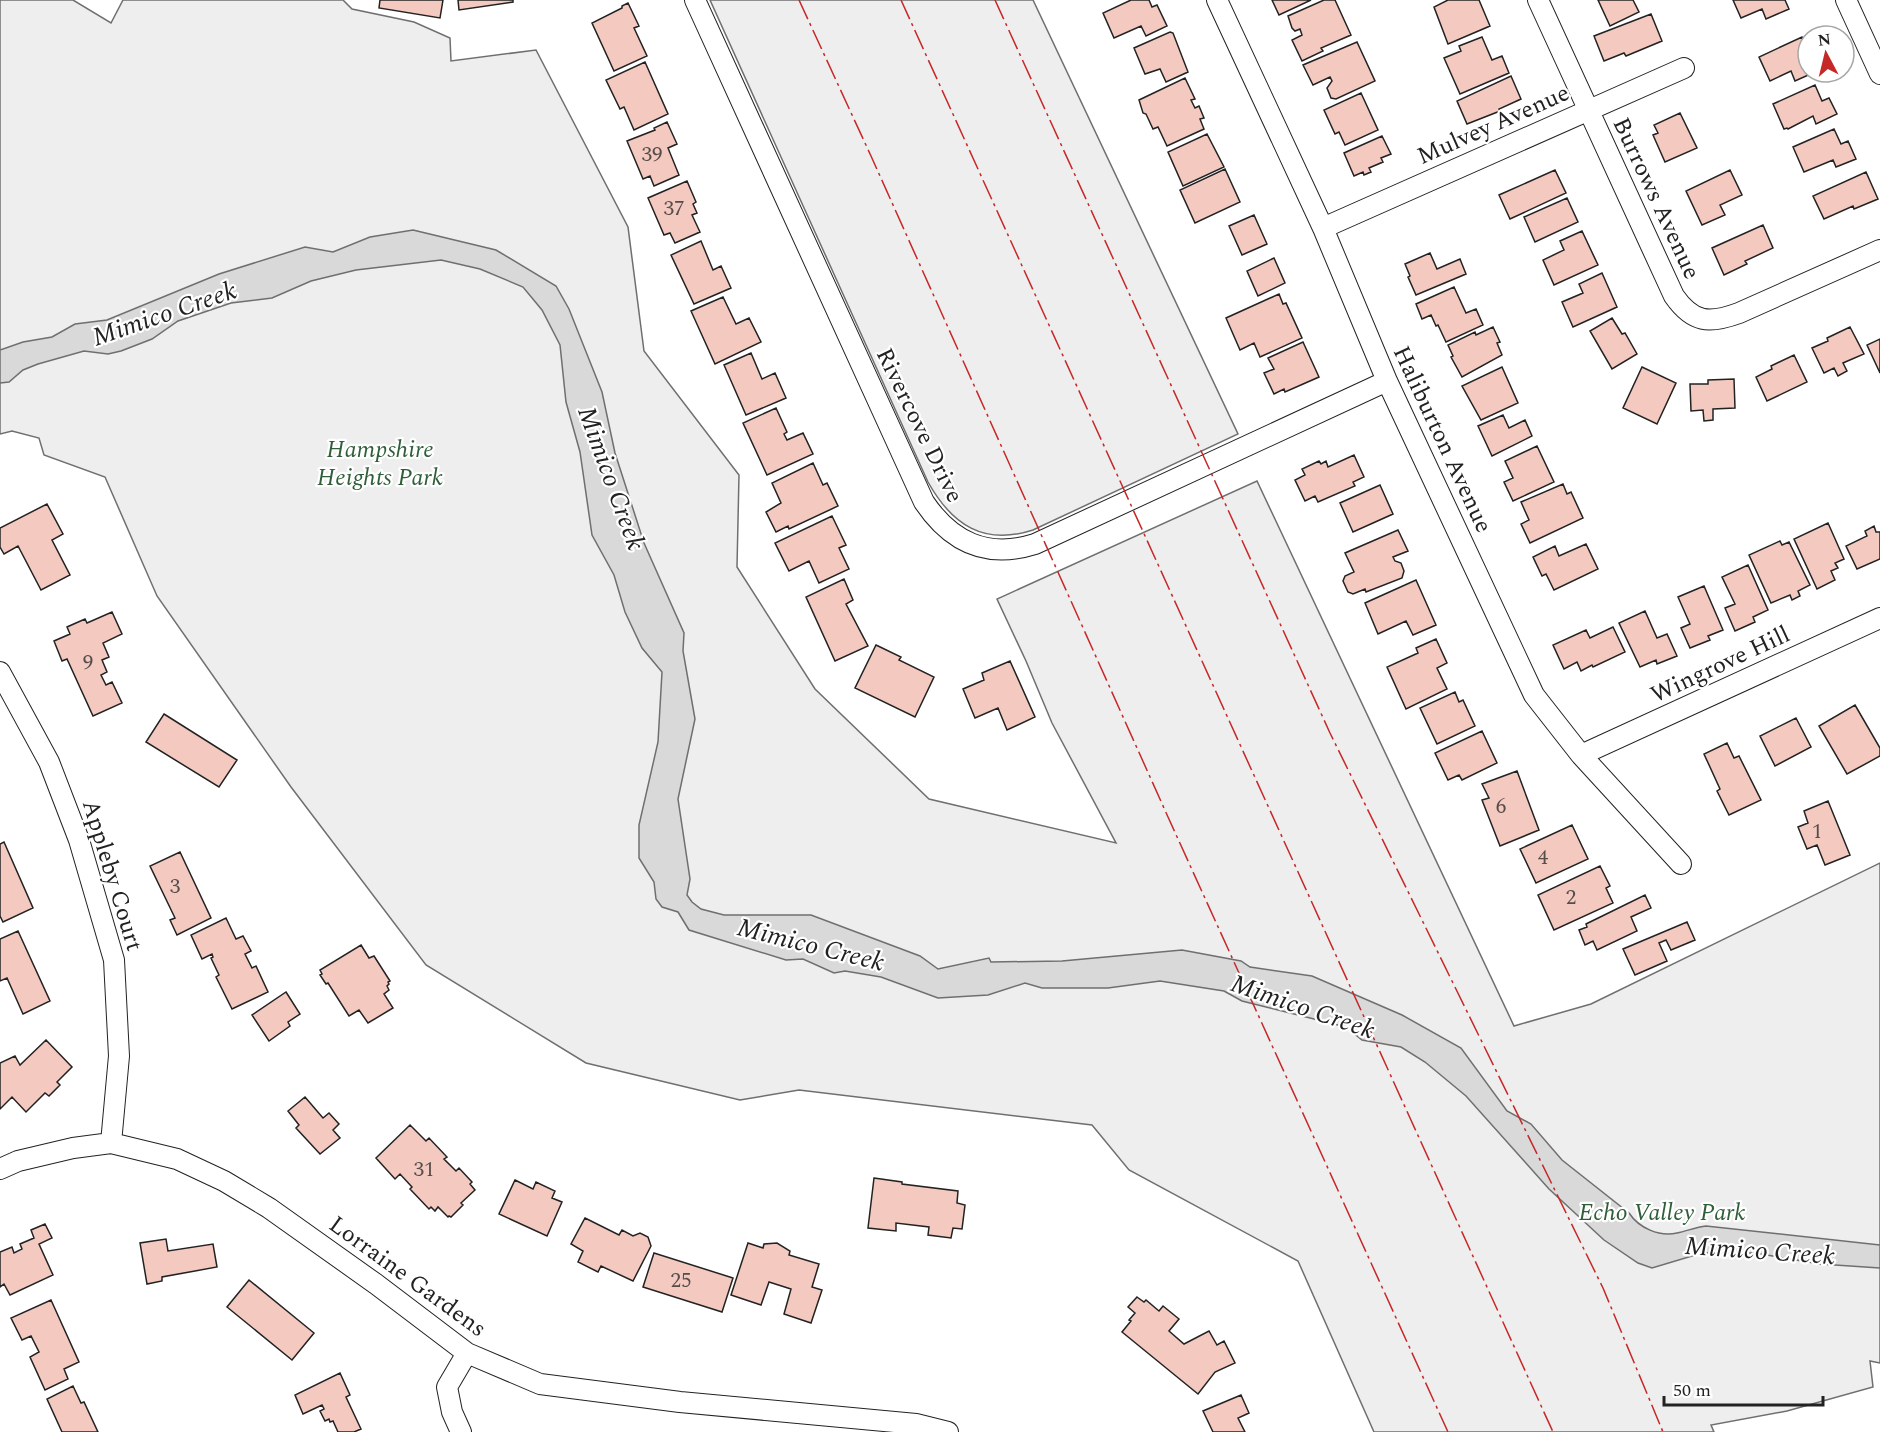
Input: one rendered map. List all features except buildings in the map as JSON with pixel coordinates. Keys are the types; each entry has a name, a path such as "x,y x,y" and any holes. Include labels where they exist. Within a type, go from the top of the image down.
{"street":[{"name":"Rivercove Drive","path":"695,0 924,502 939,522 966,542 982,548 999,550 1016,550 1035,544 1387,381"},
{"name":"Haliburton Avenue","path":"1217,0 1323,228 1387,381 1534,695 1581,755 1681,864"},
{"name":"Burrows Avenue","path":"1538,0 1674,296 1684,310 1700,319 1719,320 1739,314 1880,250"},
{"path":"1846,0 1880,74"},
{"name":"Mulvey Avenue","path":"1323,228 1684,68"},
{"name":"Wingrove Hill","path":"1581,755 1880,618"},
{"name":"Appleby Court","path":"0,672 49,762 79,840 114,960 118,1056 111,1143"},
{"name":"Lorraine Gardens","path":"0,1169 18,1161 73,1148 111,1143 177,1159 224,1181 298,1229 467,1353 540,1384 680,1402 916,1424 948,1432"},
{"path":"461,1432 452,1412 447,1387 467,1353"}],"green space":[{"path":"0,0 73,0 111,23 123,0 343,0 352,9 414,22 450,38 451,61 536,50 628,227 644,351 739,475 737,567 815,689 929,799 1116,843 1052,723 997,599 1257,481 1514,1026 1591,1004 1880,863 1880,1363 1870,1361 1873,1387 1787,1411 1711,1425 1714,1432 1374,1432 1298,1261 1129,1170 1092,1125 799,1090 740,1100 586,1063 426,965 291,787 157,596 105,477 44,455 39,438 12,431 0,434"},
{"path":"710,0 1033,0 1238,434 1033,530 999,535 971,528 959,520 937,497 928,482"}],"water":[{"name":"Mimico Creek","path":"413,230 496,250 556,286 569,309 602,392 615,453 644,543 684,633 683,651 695,719 678,799 690,879 687,895 701,909 724,915 811,915 920,956 938,969 989,958 991,962 1062,961 1182,950 1241,961 1250,967 1312,976 1402,1015 1461,1048 1507,1111 1531,1124 1562,1160 1644,1227 1663,1234 1670,1234 1706,1226 1880,1245 1880,1268 1820,1264 1755,1253 1702,1253 1652,1268 1638,1263 1604,1240 1549,1189 1466,1096 1425,1062 1401,1047 1362,1040 1346,1027 1242,1001 1224,991 1160,981 1108,988 1042,988 1025,983 988,995 938,998 881,977 845,971 834,973 803,959 786,960 689,930 678,912 662,907 656,899 654,882 639,858 639,825 658,742 662,672 642,648 625,612 614,575 592,535 580,452 566,402 560,345 542,310 523,287 480,269 441,260 356,270 311,281 272,298 231,303 178,321 152,339 121,351 108,354 84,351 38,364 23,370 9,382 0,383 0,350 23,342 52,337 75,324 107,320 219,274 305,247 333,252 370,237"}],"power":[{"path":"799,0 1448,1432"},
{"path":"901,0 1553,1432"},
{"path":"995,0 1330,733 1603,1288 1663,1432"}],"park label":[{"name":"Hampshire Heights Park","path":"380,463"},
{"name":"Echo Valley Park","path":"1662,1212"}]}
